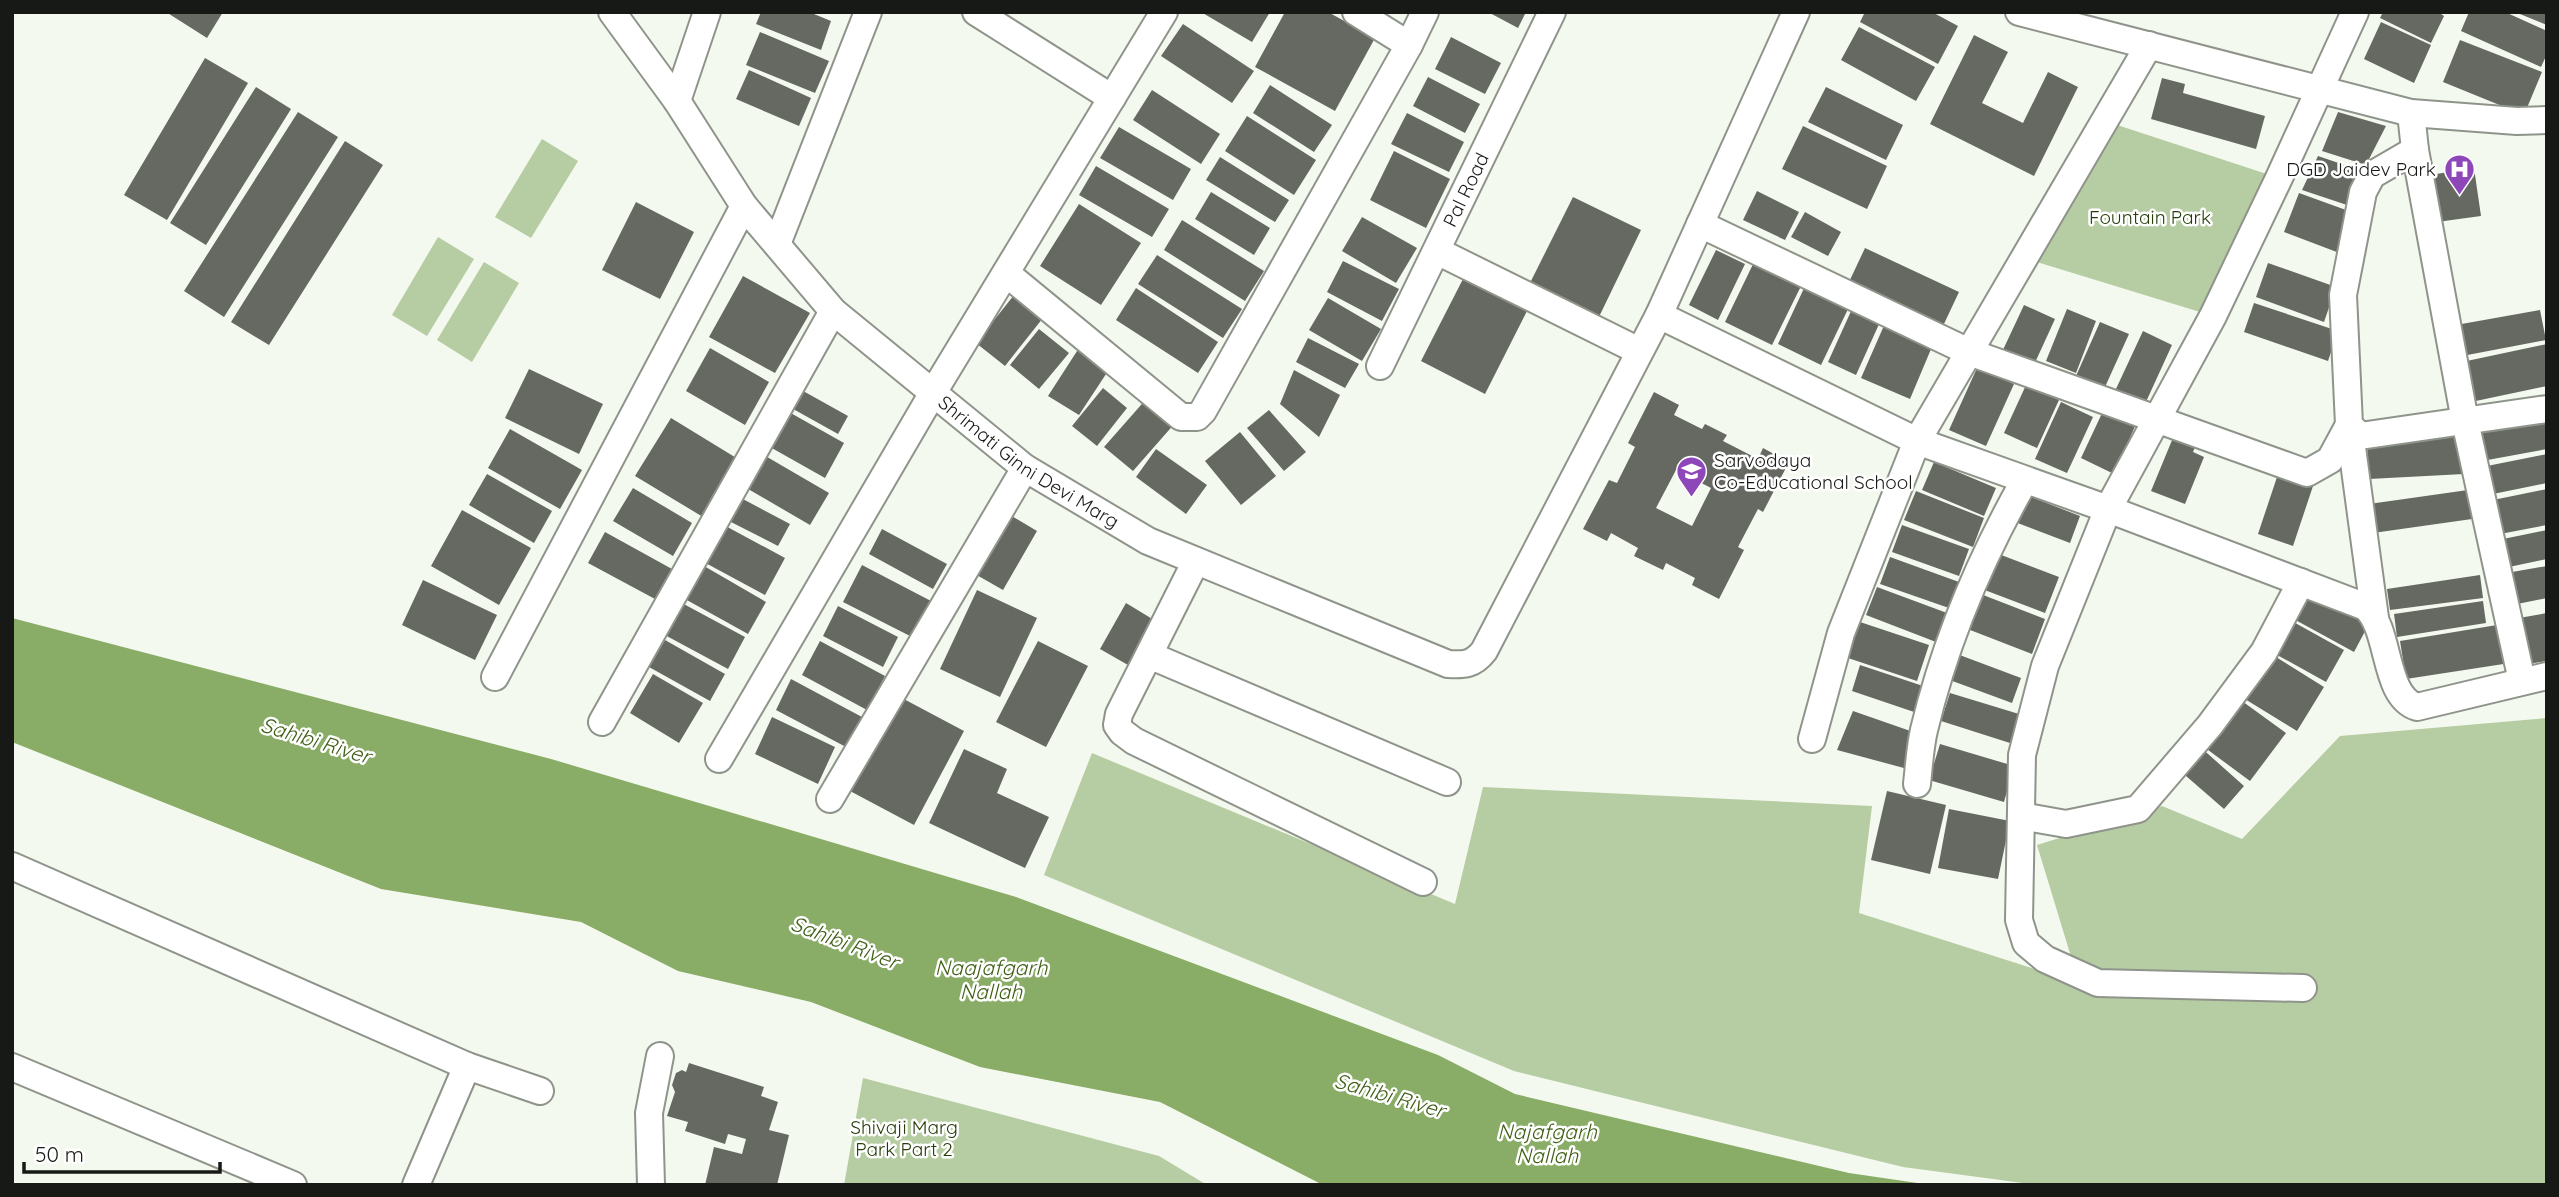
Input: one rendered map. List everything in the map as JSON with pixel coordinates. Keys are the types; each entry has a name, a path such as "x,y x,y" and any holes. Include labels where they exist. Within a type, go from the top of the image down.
{"street":[{"name":"Shrimati Ginni Devi Marg","path":"612,12 677,101 744,206 833,311 1025,468 1148,541 1448,664 1475,662 1483,651 1639,351"},
{"path":"677,101 707,12"},
{"path":"778,244 868,12"},
{"path":"976,12 1112,98"},
{"path":"1356,12 1409,46"},
{"path":"1006,273 1181,417 1197,417 1203,411 1409,46 1425,12"},
{"name":"Pal Road","path":"1380,366 1552,12"},
{"path":"1437,251 1639,351 1658,315 1796,12"},
{"path":"2019,12 2411,113 2517,121 2547,120"},
{"path":"2303,988 2098,983 2045,959 2026,943 2019,920 2022,755 2045,666 2108,509 2219,304 2355,12"},
{"path":"719,759 934,391 1163,13"},
{"path":"1812,739 1841,633 1917,441 2149,45"},
{"path":"2411,113 2415,150 2465,421 2534,678 2417,707 2410,705 2399,695 2375,618 2349,425 2343,295 2363,192 2372,175 2415,150"},
{"path":"495,677 744,206"},
{"path":"1700,224 1969,352 2306,473 2330,460 2349,425"},
{"path":"603,722 833,311"},
{"path":"1658,315 1917,441 2108,509 2366,607 2375,618"},
{"path":"2349,425 2360,436 2547,409"},
{"path":"830,799 1025,468"},
{"path":"1917,784 1923,732 1951,637 1982,560 2025,480"},
{"path":"1196,561 1119,714 1117,725 1122,732 1146,747 1423,882"},
{"path":"2021,816 2067,824 2138,809 2210,725 2264,652 2301,582"},
{"path":"1149,655 1447,782"},
{"path":"12,866 467,1066 540,1091"},
{"path":"651,1185 649,1113 660,1056"},
{"path":"416,1185 467,1066"},
{"path":"12,1067 293,1185"}],"green space":[{"name":"Fountain Park","path":"2105,121 2279,178 2213,316 2024,258"},
{"path":"542,139 578,161 531,238 495,217"},
{"path":"438,237 474,259 427,336 392,315"},
{"path":"484,262 519,283 472,362 437,340"},
{"path":"2547,718 2547,1185 2037,1185 1903,1167 1514,1071 1044,875 1092,753 1455,904 1483,787 1872,806 1859,913 2079,983 2037,845 2162,806 2242,839 2340,736"},
{"name":"Shivaji Marg Park Part 2","path":"863,1078 1159,1156 1207,1185 844,1185"}],"water":[{"name":"Naajafgarh Nallah","path":"12,618 551,759 1016,897 1438,1055 1515,1094 1849,1173 1931,1185 1323,1185 1160,1102 980,1067 811,1002 678,971 581,922 381,889 12,742"}],"building":[{"path":"166,12 223,12 207,38"},
{"path":"761,12 809,12 831,21 821,50 756,24"},
{"path":"1201,12 1270,12 1252,42"},
{"path":"1285,12 1328,12 1375,38 1335,111 1255,67"},
{"path":"1488,12 1526,12 1518,28"},
{"path":"1865,12 1932,12 1958,26 1938,64 1860,22"},
{"path":"2383,12 2438,12 2444,16 2431,43 2380,18"},
{"path":"2469,12 2505,12 2547,31 2547,54 2541,67 2461,31"},
{"path":"2515,12 2547,12 2547,25"},
{"path":"2381,22 2431,45 2414,83 2364,59"},
{"path":"1183,24 1254,71 1232,103 1161,56"},
{"path":"1859,27 1935,67 1916,101 1841,60"},
{"path":"760,32 829,61 815,93 746,65"},
{"path":"1974,35 2008,52 1982,103 2023,123 2048,72 2078,87 2034,176 1930,124"},
{"path":"1451,37 1501,63 1485,94 1435,69"},
{"path":"2460,40 2542,72 2524,115 2443,82"},
{"path":"205,58 248,83 167,220 124,195"},
{"path":"749,70 811,98 799,126 736,99"},
{"path":"1428,77 1480,104 1465,133 1413,106"},
{"path":"2162,78 2185,84 2183,93 2265,116 2256,149 2151,119"},
{"path":"1270,85 1332,125 1314,152 1253,113"},
{"path":"256,87 291,109 206,245 170,223"},
{"path":"1826,87 1903,125 1886,160 1808,122"},
{"path":"1152,90 1220,134 1201,164 1133,120"},
{"path":"298,112 338,137 224,317 184,291"},
{"path":"2338,112 2386,126 2366,165 2322,151"},
{"path":"1407,113 1464,142 1449,172 1391,144"},
{"path":"1247,116 1316,160 1294,195 1225,151"},
{"path":"1803,126 1887,166 1867,209 1782,169"},
{"path":"1119,127 1191,169 1173,200 1100,158"},
{"path":"345,141 383,165 269,345 231,322"},
{"path":"1394,151 1450,179 1426,228 1370,200"},
{"path":"2318,156 2365,172 2353,207 2302,190"},
{"path":"1220,157 1289,200 1275,222 1206,180"},
{"path":"1096,166 1169,209 1152,237 1079,195"},
{"path":"2474,168 2481,216 2437,222 2430,175"},
{"path":"1757,191 1799,212 1785,240 1743,220"},
{"path":"1211,192 1270,228 1254,255 1195,219"},
{"path":"2299,193 2357,214 2342,254 2284,232"},
{"path":"1573,197 1641,230 1597,321 1528,287"},
{"path":"636,202 694,232 660,299 602,270"},
{"path":"1079,204 1141,243 1101,305 1040,266"},
{"path":"1805,212 1841,232 1828,256 1791,237"},
{"path":"1362,217 1417,248 1396,283 1342,251"},
{"path":"1182,220 1264,271 1245,301 1164,250"},
{"path":"1865,248 1959,292 1943,326 1849,282"},
{"path":"1716,250 1745,264 1718,320 1689,305"},
{"path":"1157,255 1242,309 1223,338 1138,284"},
{"path":"1756,258 1803,282 1772,345 1725,322"},
{"path":"1343,261 1399,289 1382,321 1327,292"},
{"path":"2268,263 2336,287 2324,322 2256,297"},
{"path":"743,276 810,313 775,373 709,337"},
{"path":"1463,279 1527,311 1485,394 1421,361"},
{"path":"1806,284 1850,305 1821,365 1778,344"},
{"path":"1136,288 1218,342 1198,373 1116,320"},
{"path":"1014,295 1043,318 1005,366 976,343"},
{"path":"1328,298 1381,329 1362,361 1309,330"},
{"path":"2254,303 2338,331 2328,361 2244,332"},
{"path":"2024,305 2055,319 2033,367 2002,352"},
{"path":"1852,309 1880,322 1856,375 1828,362"},
{"path":"2067,309 2096,321 2076,373 2046,361"},
{"path":"2540,310 2546,340 2462,356 2456,325"},
{"path":"1886,321 1934,342 1910,399 1861,378"},
{"path":"2100,322 2129,334 2100,398 2072,385"},
{"path":"1039,329 1069,353 1039,389 1010,365"},
{"path":"2143,331 2172,345 2145,404 2115,391"},
{"path":"1308,338 1359,364 1345,388 1296,362"},
{"path":"2547,344 2547,386 2471,402 2462,362"},
{"path":"710,348 769,382 745,425 686,391"},
{"path":"1079,348 1110,368 1079,415 1048,396"},
{"path":"1977,368 2014,384 1986,446 1949,430"},
{"path":"529,369 603,404 579,454 505,418"},
{"path":"1294,370 1340,395 1319,437 1280,404"},
{"path":"2026,385 2059,400 2037,448 2004,433"},
{"path":"796,387 848,416 838,434 786,405"},
{"path":"1103,388 1127,408 1097,446 1072,426"},
{"path":"1654,392 1679,405 1674,415 1702,429 1705,424 1727,435 1723,441 1758,459 1763,448 1789,462 1763,512 1758,509 1738,547 1744,550 1719,599 1692,585 1695,578 1666,563 1663,570 1634,556 1638,548 1611,533 1607,541 1583,529 1609,480 1617,483 1635,447 1628,443","holes":["1676,470 1711,488 1692,526 1656,508"]},
{"path":"1148,397 1176,422 1133,471 1104,447"},
{"path":"2061,402 2093,417 2067,473 2035,459"},
{"path":"780,407 844,443 825,478 761,442"},
{"path":"2104,409 2136,424 2114,474 2081,458"},
{"path":"1269,410 1306,452 1284,471 1247,428"},
{"path":"2547,411 2547,449 2482,461 2475,424"},
{"path":"671,418 738,459 703,517 635,476"},
{"path":"510,429 582,470 560,509 488,468"},
{"path":"1240,432 1276,476 1241,505 1205,461"},
{"path":"2175,433 2197,442 2193,452 2204,457 2185,504 2151,491"},
{"path":"2462,436 2464,474 2369,479 2367,441"},
{"path":"1156,449 1207,485 1186,514 1136,477"},
{"path":"762,454 829,493 810,525 743,486"},
{"path":"2547,454 2547,483 2488,495 2482,467"},
{"path":"1934,462 1996,488 1984,516 1922,490"},
{"path":"2279,471 2314,483 2293,546 2258,534"},
{"path":"487,474 552,511 534,543 469,505"},
{"path":"633,488 692,523 673,556 613,521"},
{"path":"2547,489 2547,525 2500,534 2493,500"},
{"path":"2468,490 2472,519 2373,533 2369,504"},
{"path":"1916,491 1984,518 1973,547 1904,520"},
{"path":"2026,495 2080,516 2070,543 2015,522"},
{"path":"739,497 790,524 778,546 727,520"},
{"path":"462,510 531,548 499,605 431,566"},
{"path":"1010,515 1037,531 1003,590 975,574"},
{"path":"720,523 785,558 765,595 700,560"},
{"path":"1902,525 1969,549 1959,576 1892,552"},
{"path":"882,529 947,564 933,589 869,554"},
{"path":"2547,530 2547,559 2509,567 2503,539"},
{"path":"605,532 672,569 655,599 588,563"},
{"path":"1996,553 2059,577 2045,613 1982,589"},
{"path":"1890,557 1959,582 1949,608 1880,584"},
{"path":"862,565 931,601 912,637 843,602"},
{"path":"704,566 766,602 748,634 685,599"},
{"path":"2547,566 2547,598 2517,604 2512,572"},
{"path":"2480,575 2483,598 2390,610 2387,589"},
{"path":"423,580 497,615 475,660 402,625"},
{"path":"2306,586 2371,620 2354,652 2290,617"},
{"path":"1877,587 1947,613 1936,642 1866,615"},
{"path":"977,590 1037,618 1000,697 940,669"},
{"path":"1978,593 2045,619 2032,654 1965,628"},
{"path":"2483,601 2486,623 2397,637 2394,614"},
{"path":"680,602 745,637 728,669 663,634"},
{"path":"1126,603 1154,620 1128,665 1100,649"},
{"path":"838,606 898,637 883,667 823,636"},
{"path":"2547,613 2547,661 2528,664 2519,618"},
{"path":"2288,619 2344,650 2326,682 2270,651"},
{"path":"1860,622 1929,645 1917,681 1848,658"},
{"path":"2503,624 2510,663 2406,679 2400,641"},
{"path":"665,640 725,674 710,701 649,667"},
{"path":"820,641 885,676 867,710 802,675"},
{"path":"1038,641 1088,666 1046,747 996,722"},
{"path":"2268,652 2324,687 2297,731 2240,696"},
{"path":"1957,654 2021,678 2012,703 1947,679"},
{"path":"1860,665 1929,688 1920,714 1852,691"},
{"path":"653,674 703,703 679,743 630,713"},
{"path":"791,679 862,717 846,747 776,710"},
{"path":"1950,693 2019,714 2010,743 1941,721"},
{"path":"2235,696 2286,733 2250,781 2200,744"},
{"path":"900,697 964,731 914,825 850,791"},
{"path":"1853,711 1919,734 1915,771 1837,750"},
{"path":"772,717 835,747 818,784 755,754"},
{"path":"1940,744 2014,766 2004,802 1929,780"},
{"path":"2198,745 2244,786 2224,809 2178,769"},
{"path":"964,749 1007,769 997,793 1049,817 1025,868 929,823"},
{"path":"1887,791 1946,805 1930,874 1871,860"},
{"path":"1949,809 2010,821 1998,879 1938,868"},
{"path":"689,1063 764,1087 761,1096 778,1102 769,1130 789,1135 777,1185 705,1185 714,1147 742,1154 746,1139 728,1134 725,1144 685,1131 688,1122 667,1116 675,1092 672,1085 676,1073 682,1070 686,1072"}],"place":[{"name":"DGD Jaidev Park","path":"2459,196"},
{"name":"Sarvodaya Co-Educational School","path":"1691,498"}],"water label":[{"name":"Sahibi River","path":"316,740"},
{"name":"Sahibi River","path":"845,942"},
{"name":"Sahibi River","path":"1390,1095"},
{"name":"Najafgarh Nallah","path":"1547,1143"}]}
